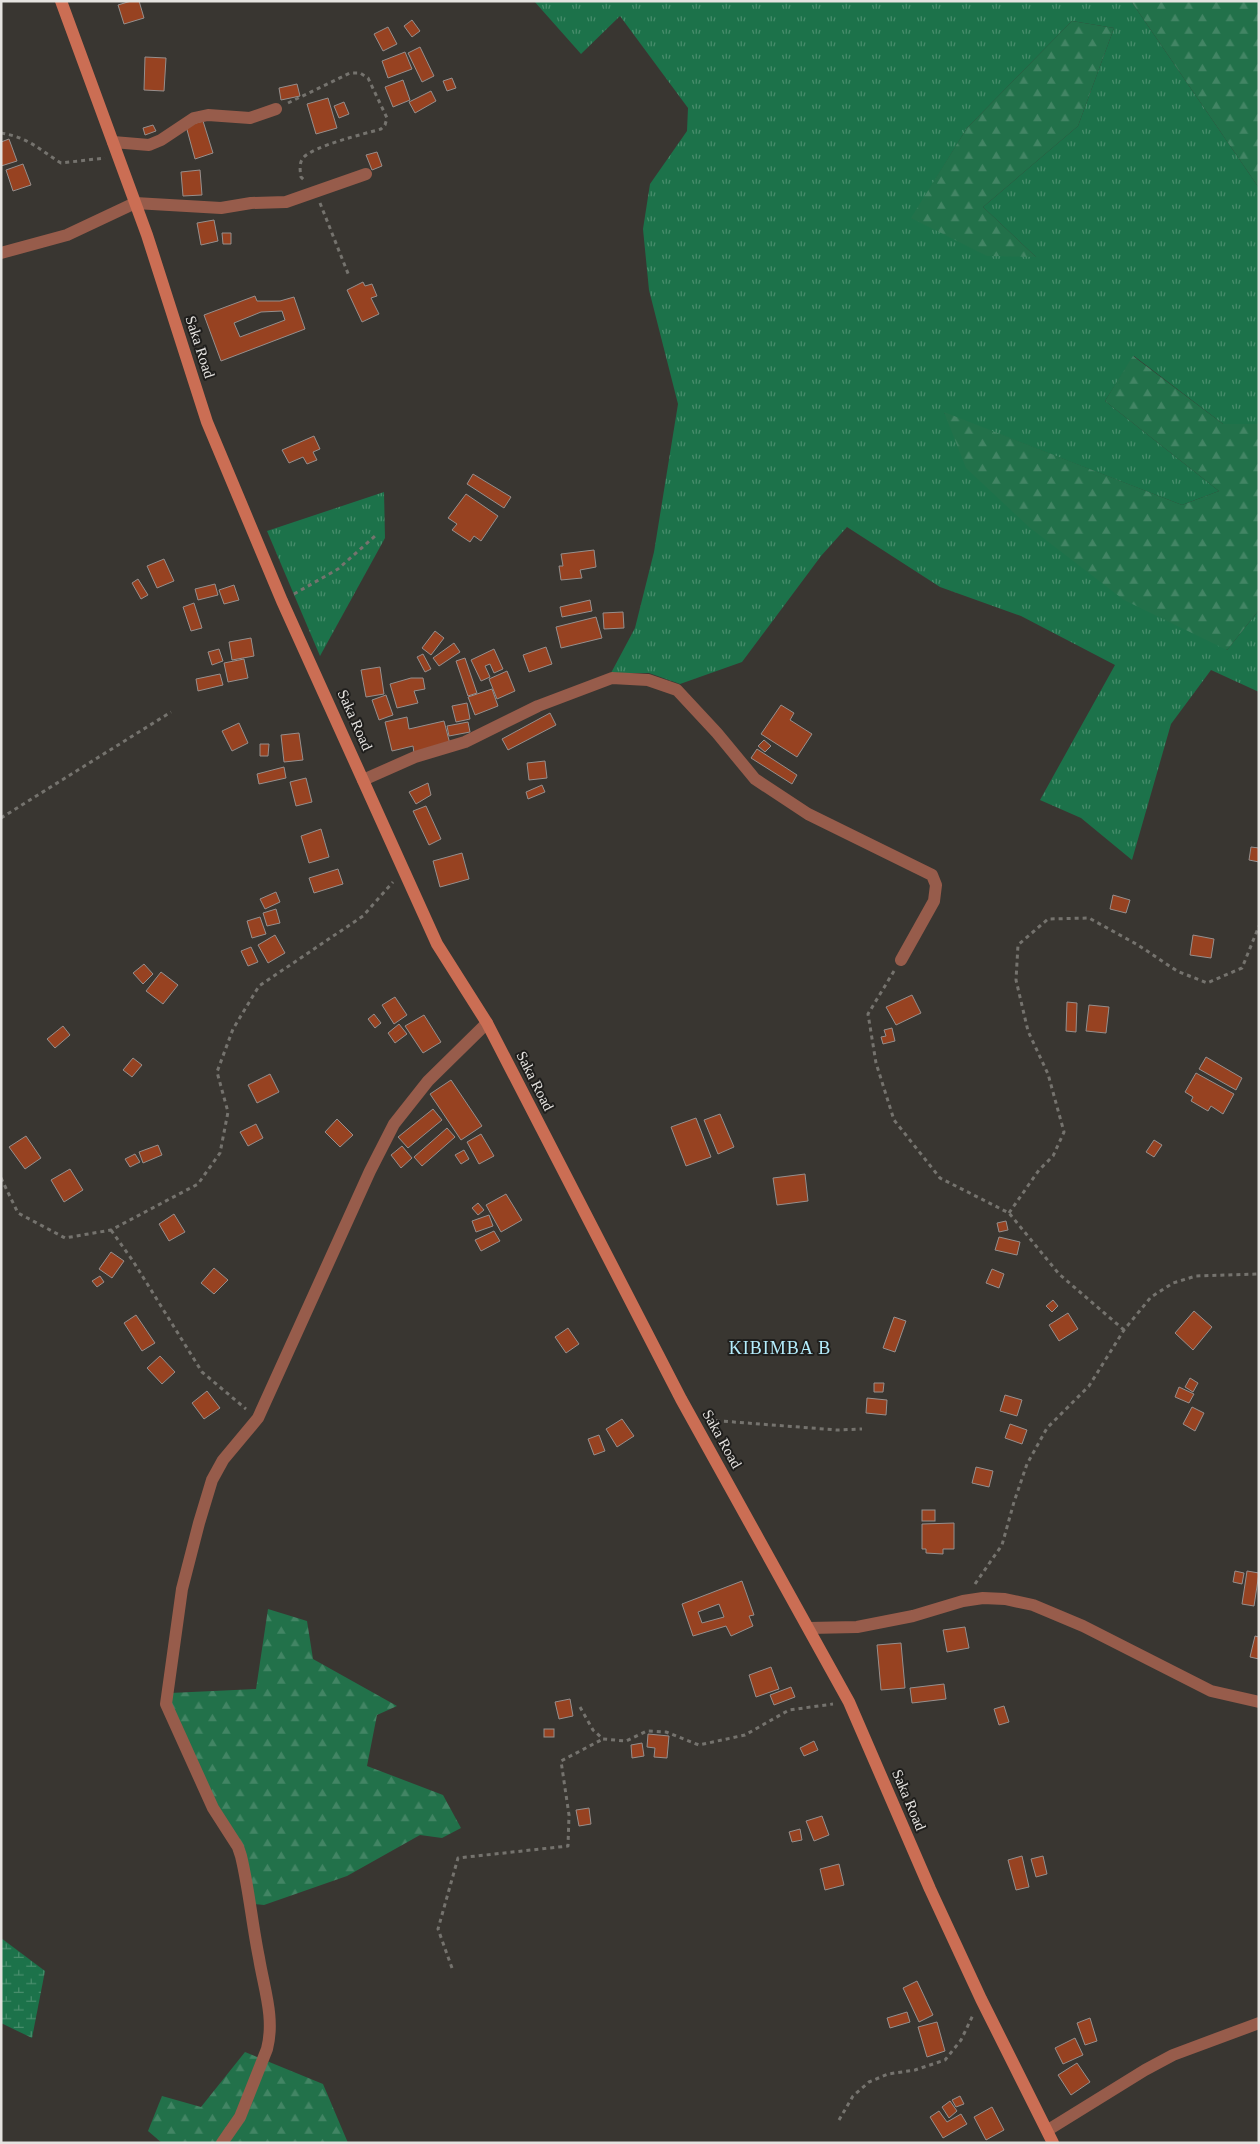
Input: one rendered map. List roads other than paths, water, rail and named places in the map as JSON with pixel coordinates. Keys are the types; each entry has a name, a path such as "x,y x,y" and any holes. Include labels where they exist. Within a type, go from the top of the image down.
{"main road":[{"name":"Saka Road","path":"61,1 147,235 207,422 282,601 437,944 487,1023 692,1419 849,1702 930,1889 981,1999 1053,2143"}],"street":[{"path":"113,142 149,145 161,140 194,118 208,116 250,118 276,109"},
{"path":"1,253 67,235 135,204 221,208 251,203 286,202 366,174"},
{"path":"364,780 415,757 465,742 538,706 612,678 648,680 663,684 677,690 717,733 755,779 808,814 932,875 936,885 934,901 901,960"},
{"path":"222,2143 240,2117 267,2049 269,2040 268,1995 259,1960 244,1868 238,1847 213,1808 166,1702 182,1589 198,1523 212,1480 223,1460 258,1418 370,1171 394,1124 428,1081 487,1023"},
{"path":"809,1628 856,1627 913,1616 963,1601 983,1598 1006,1599 1033,1605 1083,1626 1211,1690 1259,1702"},
{"path":"1048,2130 1145,2070 1173,2055 1259,2023"}],"district":[{"name":"KIBIMBA B","path":"780,1348"}]}
